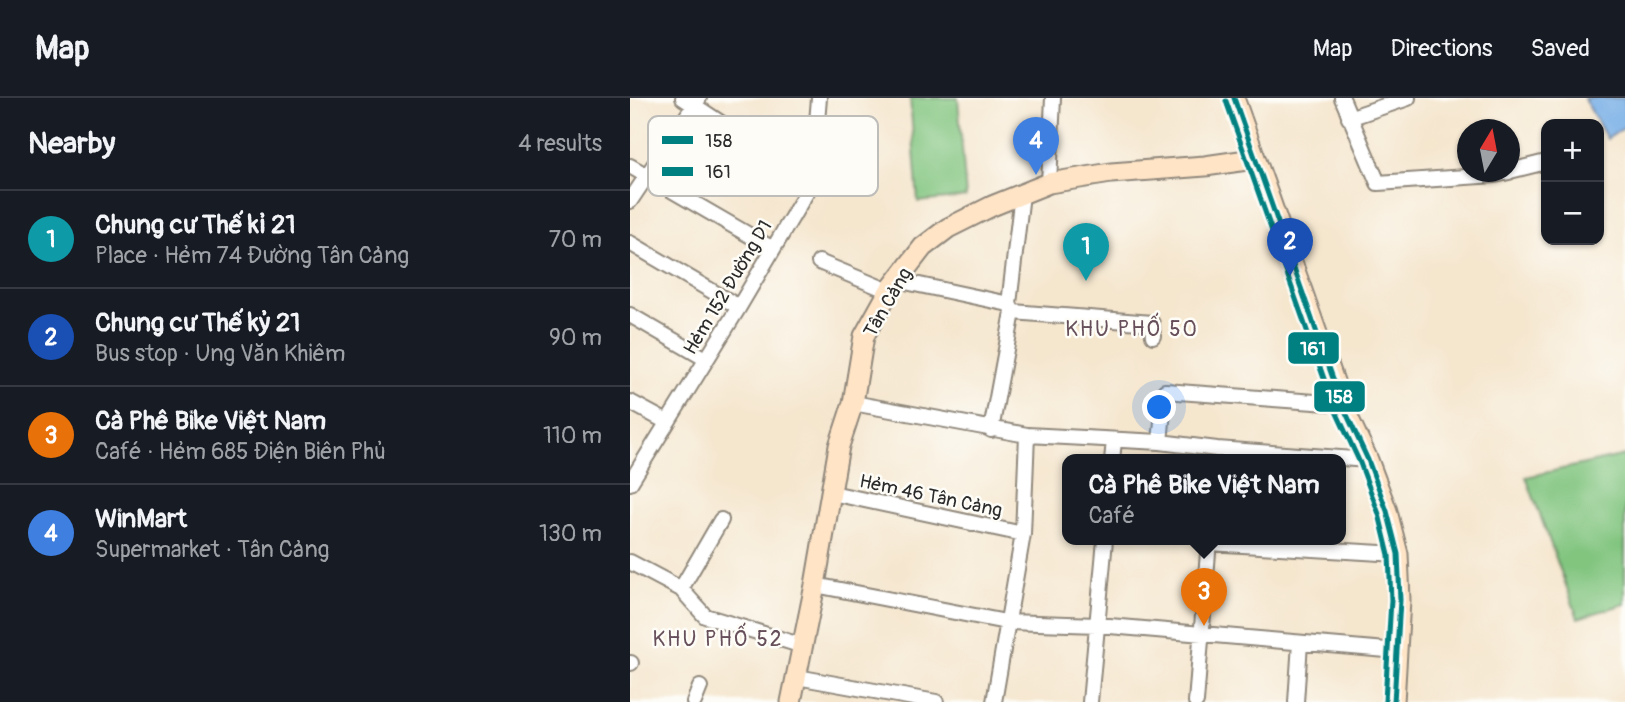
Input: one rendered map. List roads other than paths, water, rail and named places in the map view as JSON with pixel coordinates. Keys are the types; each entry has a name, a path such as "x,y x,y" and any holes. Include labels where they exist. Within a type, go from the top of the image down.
{"street":[{"name":"Hẻm 152 Đường D1","path":"818,116 819,98"},
{"path":"1049,183 1053,98"},
{"path":"1234,98 1342,404 1368,460 1387,511 1398,554 1400,600 1394,702"},
{"path":"1342,98 1378,183 1457,178"},
{"path":"1349,118 1408,98"},
{"path":"682,116 692,100 715,116"},
{"name":"Tân Cảng","path":"791,702 839,446 853,402 864,337 893,286 923,247 948,228 1049,183 1111,173 1205,166 1254,159"},
{"path":"1520,168 1541,163"},
{"path":"630,166 646,175"},
{"path":"630,201 648,172"},
{"path":"991,430 1011,308 1022,194"},
{"path":"682,196 773,249"},
{"name":"Hẻm 152 Đường D1","path":"630,481 739,307 804,196"},
{"path":"630,243 739,307"},
{"path":"819,262 893,286 1011,308 1152,323 1153,336"},
{"path":"630,315 706,359"},
{"path":"1160,442 1165,391 1342,404"},
{"path":"630,402 667,422"},
{"path":"853,402 1027,436 1160,442 1216,454"},
{"path":"994,702 1023,534 1027,436"},
{"path":"1113,454 1114,441"},
{"path":"1346,459 1368,460"},
{"name":"Hẻm 46 Tân Cảng","path":"831,493 1023,534"},
{"path":"681,589 721,520"},
{"path":"1090,702 1105,545"},
{"path":"1196,702 1209,545"},
{"path":"1267,545 1398,554"},
{"path":"630,562 681,589 705,616 803,646"},
{"path":"815,585 1006,622 1098,625 1398,651"},
{"path":"1296,702 1300,643"},
{"path":"797,677 936,702"},
{"path":"694,702 700,687"}],"water":[{"path":"1584,98 1625,98 1625,127 1607,139 1604,134 1604,119 1596,119"}],"place":[{"name":"WinMart","path":"1036,175"},
{"name":"Chung cư Thế kỷ 21","path":"1290,276"},
{"name":"Chung cư Thế kỉ 21","path":"1086,281"},
{"name":"Cà Phê Bike Việt Nam","path":"1204,626"}],"district":[{"name":"KHU PHỐ 50","path":"1132,329"},
{"name":"KHU PHỐ 52","path":"718,639"}]}
